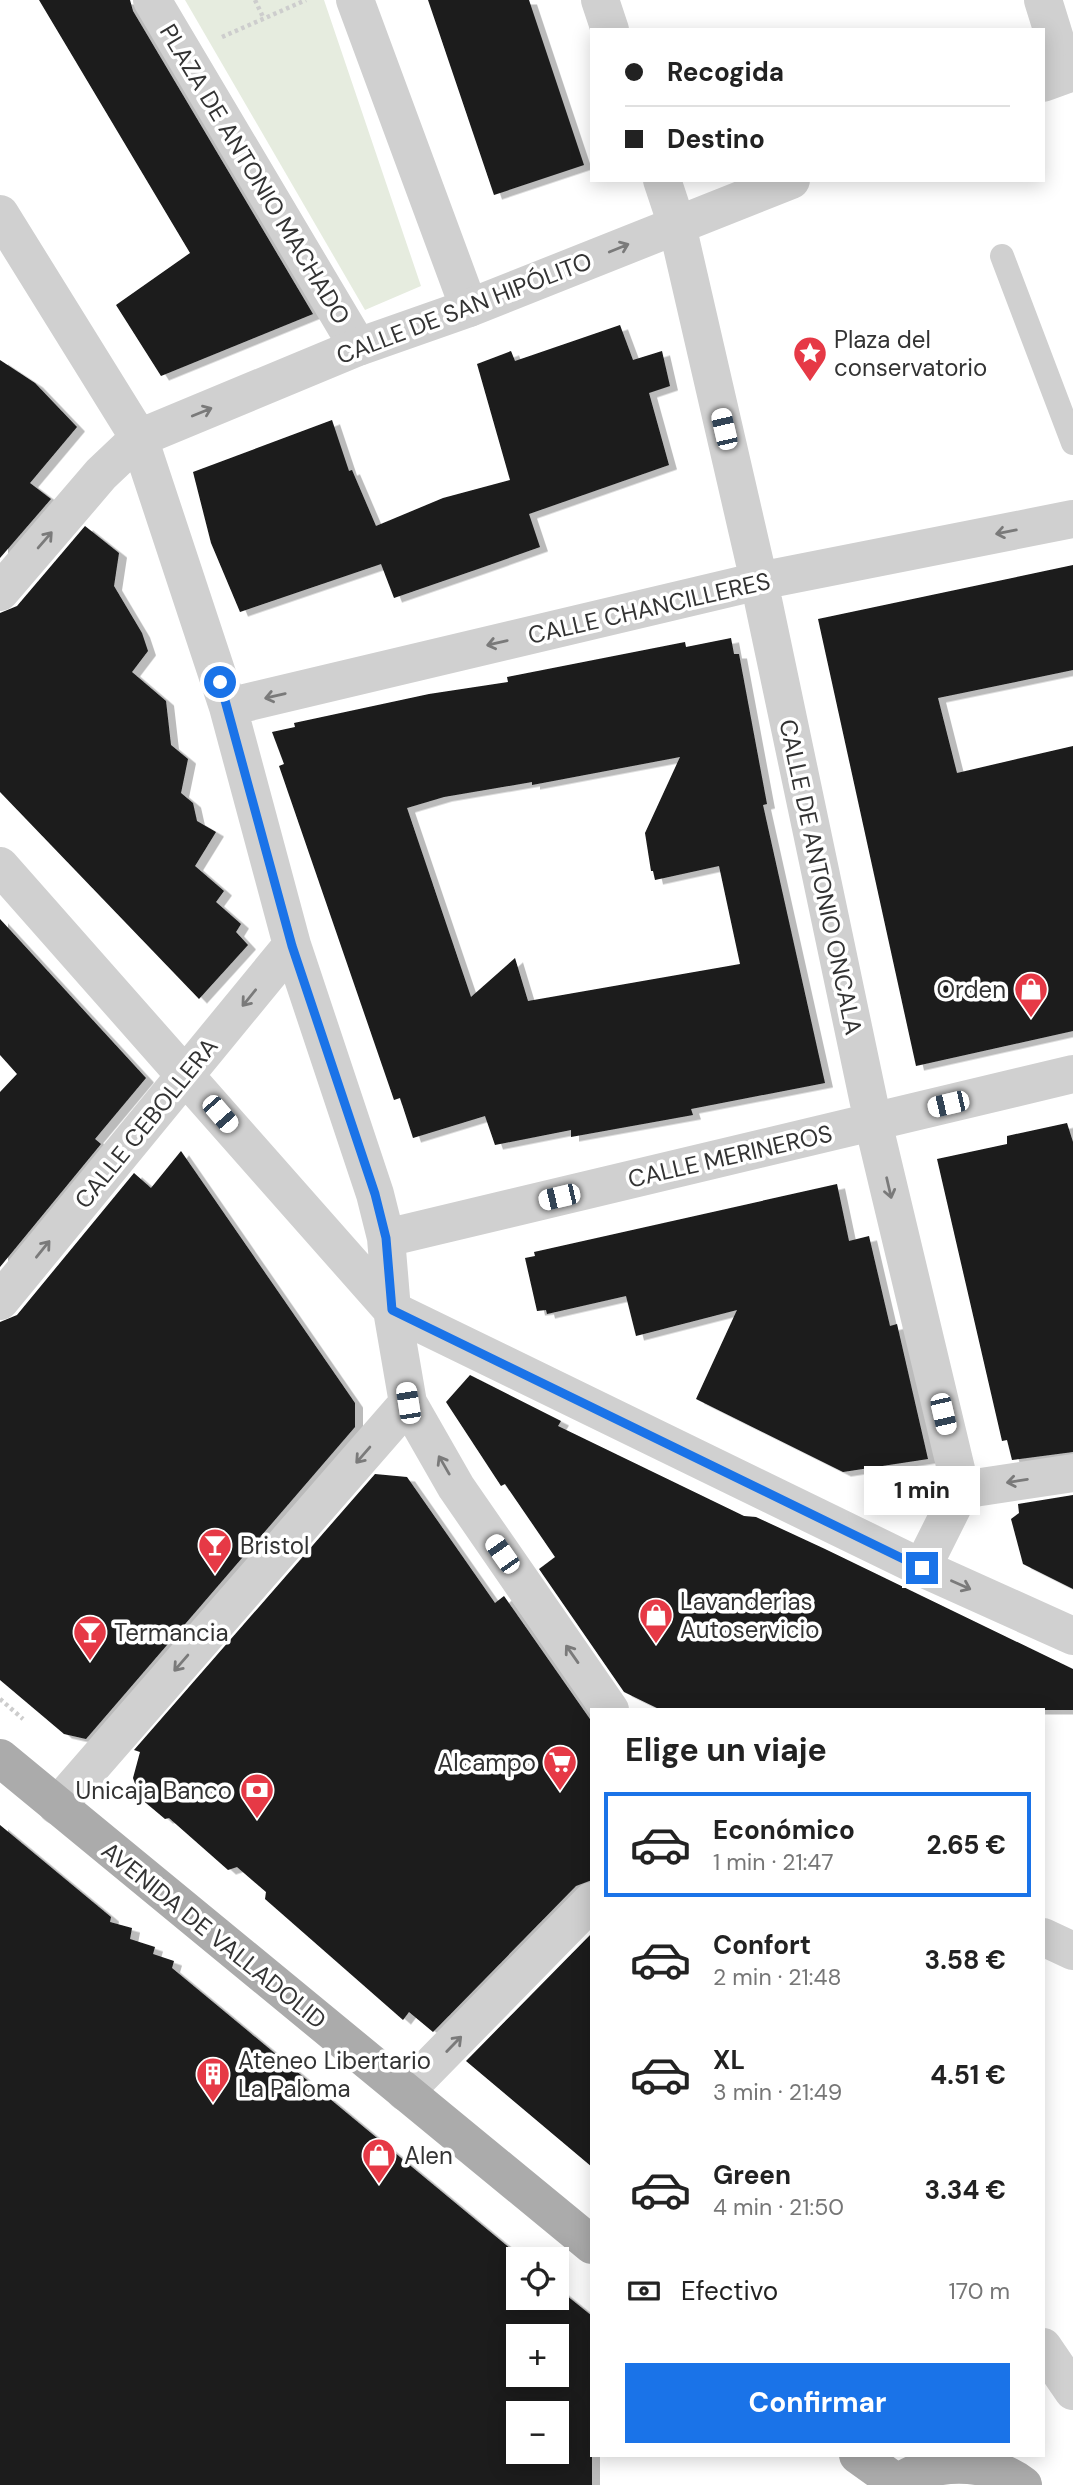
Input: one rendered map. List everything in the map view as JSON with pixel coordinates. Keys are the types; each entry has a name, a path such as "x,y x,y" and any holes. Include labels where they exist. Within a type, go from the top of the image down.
{"main road":[{"name":"AVENIDA DE VALLADOLID","path":"0,1758 590,2243"},
{"path":"861,2457 896,2484 923,2469 956,2463 1007,2474 1023,2485"}],"street":[{"name":"PLAZA DE ANTONIO MACHADO","path":"152,0 358,347"},
{"path":"355,0 469,308"},
{"path":"600,0 610,28"},
{"path":"1042,0 1061,77"},
{"name":"CALLE DE ANTONIO ONCALA","path":"663,182 677,225 759,582 873,1122 961,1490"},
{"name":"CALLE DE SAN HIPÓLITO","path":"139,438 358,347 469,308 786,182"},
{"path":"0,214 139,438 228,707 292,946 375,1194 386,1238 392,1310 408,1403 456,1487 609,1708"},
{"path":"0,592 101,474 139,438"},
{"name":"CALLE CHANCILLERES","path":"228,707 759,582 1073,519"},
{"path":"0,866 392,1310 922,1568 1073,1636"},
{"name":"CALLE CEBOLLERA","path":"0,1301 292,946"},
{"name":"CALLE MERINEROS","path":"386,1238 1073,1074"},
{"path":"57,1806 408,1403"},
{"path":"922,1568 961,1490 1073,1473"},
{"path":"405,2092 590,1903"},
{"path":"1045,1938 1073,1951"},
{"path":"1045,2350 1073,2391"}],"lane":[{"path":"1002,256 1073,443"}],"path":[{"path":"255,0 263,17"},
{"path":"183,56 263,17 306,0"}],"shaded area":[{"path":"185,0 324,0 421,286 365,310"}],"building":[{"path":"39,0 130,0 133,11 313,314 161,376 116,305 190,253"},
{"path":"428,0 529,0 584,165 494,195"},
{"path":"620,325 633,360 662,351 670,386 649,393 669,465 529,514 540,547 394,598 381,564 240,612 211,543 193,472 332,420 349,471 352,470 376,526 443,498 510,480 477,364 511,351 515,361"},
{"path":"0,360 35,383 77,427 30,483 51,499 0,558"},
{"path":"85,526 119,553 114,586 142,633 148,651 132,672 166,701 171,745 188,759 181,793 193,803 197,821 216,832 195,866 224,891 216,902 241,924 236,932 248,945 199,999 0,792 0,613 17,606"},
{"path":"1073,565 1073,670 938,698 957,773 1073,746 1073,1031 916,1066 818,619"},
{"path":"731,638 734,654 739,654 767,804 763,805 825,1083 691,1109 693,1115 571,1137 571,1130 495,1145 485,1116 413,1138 400,1098 394,1100 279,766 284,764 272,732 295,727 294,723 429,694 508,682 507,677 685,642 686,647","holes":["680,757 645,833 655,880 719,866 740,964 528,1001 515,958 471,997 407,808 444,797 532,782 532,785"]},
{"path":"0,919 146,1078 95,1139 101,1144 0,1267 0,1092 17,1074 0,1055"},
{"path":"1067,1123 1073,1142 1073,1452 1012,1460 1007,1440 1002,1441 937,1159 1007,1144 1007,1136"},
{"path":"181,1151 355,1403 355,1427 86,1739 64,1734 0,1680 0,1322 17,1315 134,1173 151,1188"},
{"path":"837,1184 849,1241 869,1236 890,1326 897,1324 928,1459 843,1472 696,1399 737,1310 636,1336 626,1296 547,1314 546,1310 537,1311 525,1258 535,1256 534,1252"},
{"path":"470,1375 561,1421 558,1426 744,1516 756,1517 825,1549 1073,1669 1073,1710 657,1708 624,1692 539,1569 555,1557 505,1484 501,1486 446,1402"},
{"path":"375,1474 407,1477 495,1603 504,1596 590,1719 590,1881 576,1886 433,2032 409,2012 403,2020 265,1899 266,1892 237,1867 228,1870 169,1818 165,1819 140,1798 133,1778 140,1752 134,1750"},
{"path":"1073,1495 1073,1589 1023,1564 1011,1519 1019,1513 1018,1504"},
{"path":"0,1825 111,1917 110,1922 132,1928 130,1939 155,1947 153,1954 174,1961 172,1968 509,2247 506,2247 506,2310 569,2310 569,2297 590,2314 592,2485 0,2485"},
{"path":"590,1935 590,2165 466,2061"}],"place":[{"name":"Plaza del conservatorio","path":"810,383"},
{"name":"Orden","path":"1031,1019"},
{"name":"Bristol","path":"215,1575"},
{"name":"Lavanderias Autoservicio","path":"656,1645"},
{"name":"Termancia","path":"90,1662"},
{"name":"Alcampo","path":"560,1792"},
{"name":"Unicaja Banco","path":"257,1820"},
{"name":"Ateneo Libertario La Paloma","path":"213,2104"},
{"name":"Alen","path":"379,2185"}],"route":[{"path":"220,682 292,946 375,1194 386,1238 392,1310 922,1568"}]}
